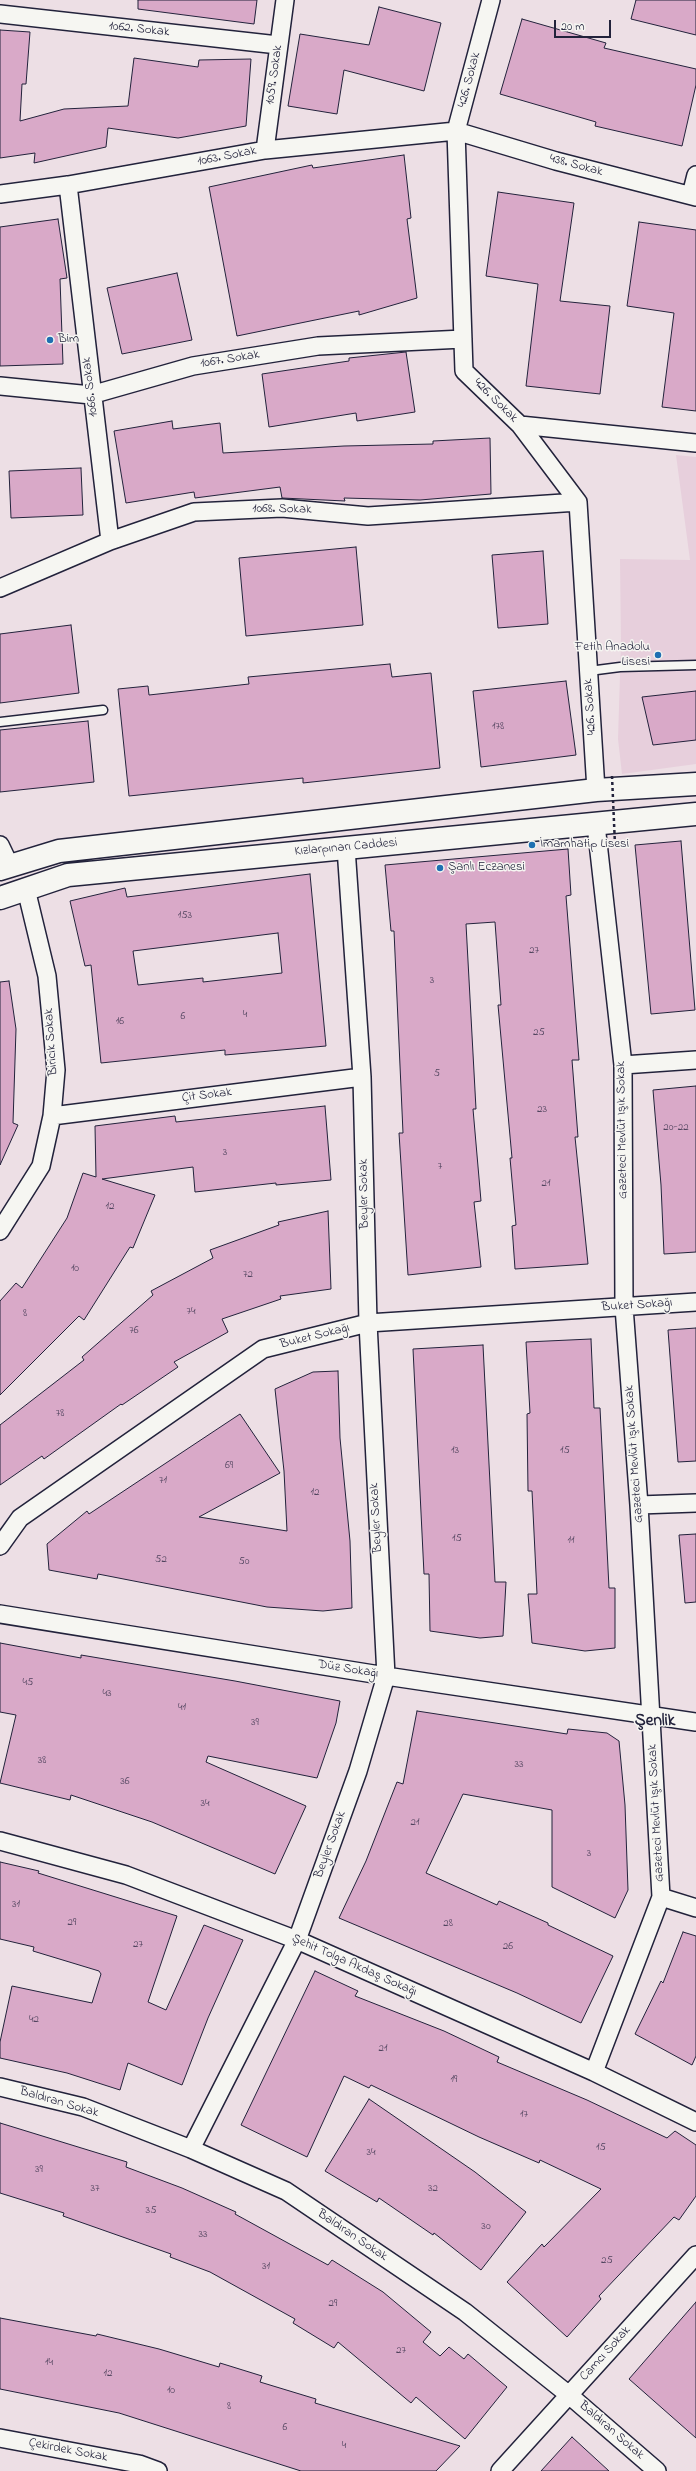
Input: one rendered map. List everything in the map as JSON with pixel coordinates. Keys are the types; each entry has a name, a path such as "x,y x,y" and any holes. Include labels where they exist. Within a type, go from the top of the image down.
{"main road":[{"path":"5,868 59,851 604,783 696,784"},
{"name":"Kızlarpınarı Caddesi","path":"0,898 68,875 596,825 696,814"}],"street":[{"name":"1059. Sokak","path":"265,150 285,0"},
{"name":"426. Sokak","path":"491,0 456,131 464,371 520,425 578,502 589,671 604,783"},
{"name":"1062. Sokak","path":"0,14 278,45"},
{"name":"1063. Sokak","path":"0,194 68,185 265,150 456,131"},
{"name":"438. Sokak","path":"456,131 556,161 693,196"},
{"path":"693,196 696,175"},
{"name":"1066. Sokak","path":"68,185 91,395 110,541"},
{"name":"1067. Sokak","path":"0,386 91,395 194,366 318,346 463,339"},
{"path":"520,425 696,443"},
{"name":"1068. Sokak","path":"0,588 110,541 194,512 282,508 368,516 578,502"},
{"name":"Gazeteci Mevlüt Işık Sokak","path":"594,2072 661,1897 639,1505 624,1307 623,1065 596,825"},
{"path":"0,845 5,868"},
{"name":"Beyler Sokak","path":"191,2149 297,1940 358,1770 386,1676 368,1323 362,1077 346,848"},
{"name":"Biricik Sokak","path":"0,1232 41,1166 52,1116 56,1070 47,976 26,889"},
{"path":"623,1065 696,1060"},
{"name":"Çit Sokak","path":"52,1116 362,1077"},
{"name":"Buket Sokağı","path":"0,1546 20,1518 263,1350 368,1323 696,1302"},
{"path":"639,1505 696,1503"},
{"name":"Düz Sokağı","path":"0,1614 386,1676 696,1722"},
{"name":"Şehit Tolga Akdaş Sokağı","path":"0,1841 126,1875 297,1940 594,2072 696,2122"},
{"path":"661,1897 696,1908"},
{"name":"Baldıran Sokak","path":"0,2087 83,2107 191,2149 286,2191 465,2312 570,2395 657,2471"},
{"name":"Camcı Sokak","path":"500,2471 696,2255"},
{"name":"Çekirdek Sokak","path":"0,2438 139,2464 158,2471"}],"lane":[{"path":"589,671 620,666 696,665"},
{"path":"0,722 103,710"}],"path":[{"path":"604,783 615,846"}],"shaded area":[{"name":"Fetih Anadolu Lisesi","path":"676,455 696,457 696,764 622,774 618,739 621,644 620,559 690,560"}],"building":[{"path":"138,0 257,0 254,24 138,9"},
{"path":"636,0 696,0 696,35 631,19"},
{"path":"379,7 441,23 424,91 344,70 337,114 288,106 300,34 369,45"},
{"path":"522,19 606,43 604,48 696,69 696,85 682,146 595,126 596,122 500,94"},
{"path":"0,30 30,32 26,84 22,84 20,121 64,109 128,106 134,58 198,67 199,60 251,59 246,126 178,138 108,128 106,147 34,163 35,153 0,158"},
{"path":"404,155 411,218 407,219 417,298 359,315 359,311 237,336 209,187 312,165 313,168"},
{"path":"498,192 574,203 560,301 610,306 600,394 526,386 538,284 486,276"},
{"path":"58,219 67,278 60,279 63,364 0,366 0,227"},
{"path":"639,222 696,230 696,411 662,407 674,313 627,306"},
{"path":"177,273 192,340 122,354 107,288"},
{"path":"406,352 415,412 357,421 356,413 269,427 262,374 349,361 349,358"},
{"path":"172,421 173,429 220,423 223,453 344,446 433,444 433,441 490,438 491,494 420,500 344,498 345,501 282,498 280,487 195,498 194,492 126,503 114,431"},
{"path":"81,468 83,515 11,518 9,471"},
{"path":"356,547 363,625 246,636 239,558"},
{"path":"543,551 548,624 498,628 492,555"},
{"path":"71,625 79,693 0,703 0,634"},
{"path":"390,664 392,677 431,673 440,768 303,783 303,778 129,796 118,689 148,686 149,695 249,684 248,677"},
{"path":"566,681 576,755 481,767 473,691"},
{"path":"696,691 696,740 653,745 642,697"},
{"path":"88,721 94,782 0,792 0,730"},
{"path":"681,841 695,1010 651,1014 635,845"},
{"path":"568,849 571,895 566,896 579,1060 572,1060 578,1137 575,1137 588,1264 515,1269 512,1226 516,1225 510,1158 512,1158 498,1005 501,1005 495,922 466,924 476,1109 473,1109 481,1201 474,1202 481,1267 408,1275 399,1133 403,1133 394,931 391,931 385,865"},
{"path":"310,874 326,1046 225,1055 225,1050 101,1063 91,965 85,966 70,901 125,888 127,897","holes":["278,933 282,973 203,982 203,978 138,985 133,951"]},
{"path":"9,981 16,1029 13,1123 18,1125 0,1165 0,982"},
{"path":"696,1086 696,1252 664,1254 661,1185 653,1090"},
{"path":"325,1106 331,1180 276,1185 276,1183 195,1192 193,1167 102,1179 155,1195 133,1248 130,1247 84,1320 79,1316 0,1395 0,1301 16,1283 22,1288 67,1218 83,1173 96,1177 95,1126 175,1116 176,1122"},
{"path":"328,1211 331,1289 280,1296 281,1299 222,1319 228,1332 174,1362 178,1367 122,1405 121,1404 44,1459 42,1456 0,1485 0,1425 84,1360 82,1357 153,1295 151,1291 213,1258 210,1250 279,1225 278,1222"},
{"path":"696,1328 696,1461 678,1462 668,1330"},
{"path":"591,1339 594,1408 600,1408 609,1588 615,1588 615,1648 585,1651 532,1643 528,1594 537,1594 532,1491 528,1491 527,1414 530,1413 526,1342"},
{"path":"483,1345 495,1582 506,1582 503,1636 480,1638 430,1631 429,1574 424,1574 413,1349"},
{"path":"338,1371 340,1438 350,1541 352,1608 323,1611 267,1607 98,1574 97,1579 49,1570 47,1544 87,1511 89,1514 240,1414 280,1473 199,1517 287,1531 284,1471 275,1389 313,1372"},
{"path":"696,1534 696,1602 685,1603 679,1535"},
{"path":"0,1643 81,1658 81,1655 235,1681 340,1701 336,1723 317,1778 208,1756 206,1762 306,1806 275,1874 152,1822 71,1795 70,1800 0,1783 16,1715 0,1712"},
{"path":"417,1711 567,1734 568,1729 607,1733 619,1741 625,1805 628,1890 615,1918 552,1887 552,1810 463,1794 426,1873 497,1905 499,1901 548,1923 548,1925 613,1956 581,2023 517,1993 339,1918 366,1861 397,1782 403,1784"},
{"path":"0,1862 39,1871 38,1873 177,1916 148,2002 166,2010 204,1925 243,1940 208,2018 182,2085 128,2063 120,2090 67,2073 0,2058 0,2042 12,1986 92,2003 101,1974 99,1971 33,1951 34,1947 0,1939"},
{"path":"683,1932 696,1936 696,2056 692,2065 635,2034 661,1981 663,1983"},
{"path":"315,1971 358,1991 355,1996 444,2031 499,2057 497,2062 587,2100 667,2138 675,2131 696,2145 696,2196 679,2220 674,2217 599,2296 601,2299 567,2337 507,2282 542,2244 544,2247 601,2189 540,2160 539,2163 479,2137 371,2085 369,2088 344,2076 307,2157 241,2125"},
{"path":"369,2099 475,2172 526,2212 481,2270 434,2233 433,2235 379,2198 377,2202 325,2171"},
{"path":"0,2123 127,2162 126,2167 182,2188 236,2212 235,2214 328,2265 332,2260 383,2292 431,2332 423,2342 440,2356 449,2347 464,2359 468,2354 507,2387 465,2439 416,2397 411,2403 338,2342 334,2348 293,2323 295,2319 210,2272 170,2257 171,2254 63,2216 64,2213 0,2193"},
{"path":"696,2302 696,2438 629,2379"},
{"path":"0,2318 96,2336 97,2334 159,2349 219,2367 220,2363 262,2376 260,2382 316,2399 315,2403 460,2446 436,2471 301,2471 119,2413 0,2389"},
{"path":"572,2437 609,2471 541,2471"}],"place":[{"name":"Bim","path":"50,340"},
{"name":"Fetih Anadolu Lisesi","path":"658,655"},
{"name":"İmamhatip Lisesi","path":"532,845"},
{"name":"Şanlı Eczanesi","path":"440,868"}],"district":[{"name":"Şenlik","path":"655,1722"}]}
